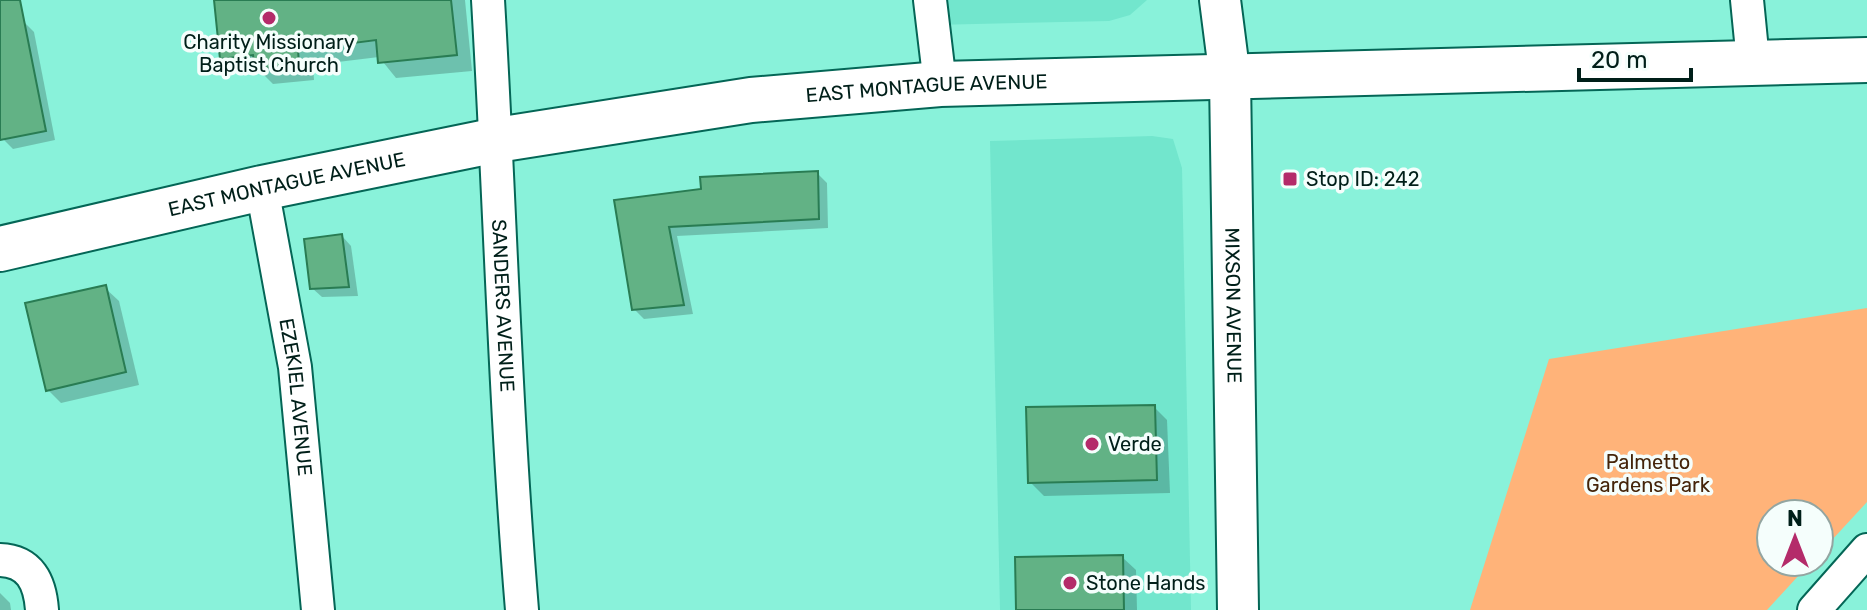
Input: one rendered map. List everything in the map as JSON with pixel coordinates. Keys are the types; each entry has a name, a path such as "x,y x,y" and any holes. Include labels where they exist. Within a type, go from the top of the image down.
{"main road":[{"name":"EAST MONTAGUE AVENUE","path":"0,249 262,188 497,140 751,100 940,84 1867,60"}],"street":[{"name":"SANDERS AVENUE","path":"488,0 497,140 509,456 522,610"},
{"path":"930,0 940,84"},
{"name":"MIXSON AVENUE","path":"1220,0 1230,78 1238,610"},
{"path":"1747,0 1753,61"},
{"name":"EZEKIEL AVENUE","path":"262,188 295,367 318,610"},
{"path":"1814,610 1867,550"},
{"path":"0,560 18,560 33,574 42,610"}],"shaded area":[{"path":"930,0 1147,0 1130,15 1109,21 933,25"},
{"path":"1152,136 1173,139 1182,168 1191,610 1000,610 990,141"}],"green space":[{"name":"Palmetto Gardens Park","path":"1867,308 1867,502 1835,537 1835,498 1755,498 1755,578 1796,578 1767,610 1470,610 1549,359"}],"building":[{"path":"0,0 20,0 46,131 0,140"},
{"path":"214,0 451,0 457,55 378,63 376,40 298,50 299,64 255,69 253,55 220,59"},
{"path":"818,171 819,219 669,227 684,305 632,310 614,200 701,189 700,177"},
{"path":"342,234 349,287 310,289 304,239"},
{"path":"106,285 126,372 46,391 25,303"},
{"name":"Verde","path":"1155,405 1157,480 1028,483 1026,407"},
{"name":"Stone Hands","path":"1123,555 1124,610 1016,610 1015,557"}],"place":[{"name":"Charity Missionary Baptist Church","path":"269,18"},
{"name":"Stop ID: 242","path":"1290,179"},
{"name":"Verde","path":"1092,444"},
{"name":"Stone Hands","path":"1070,583"}]}
